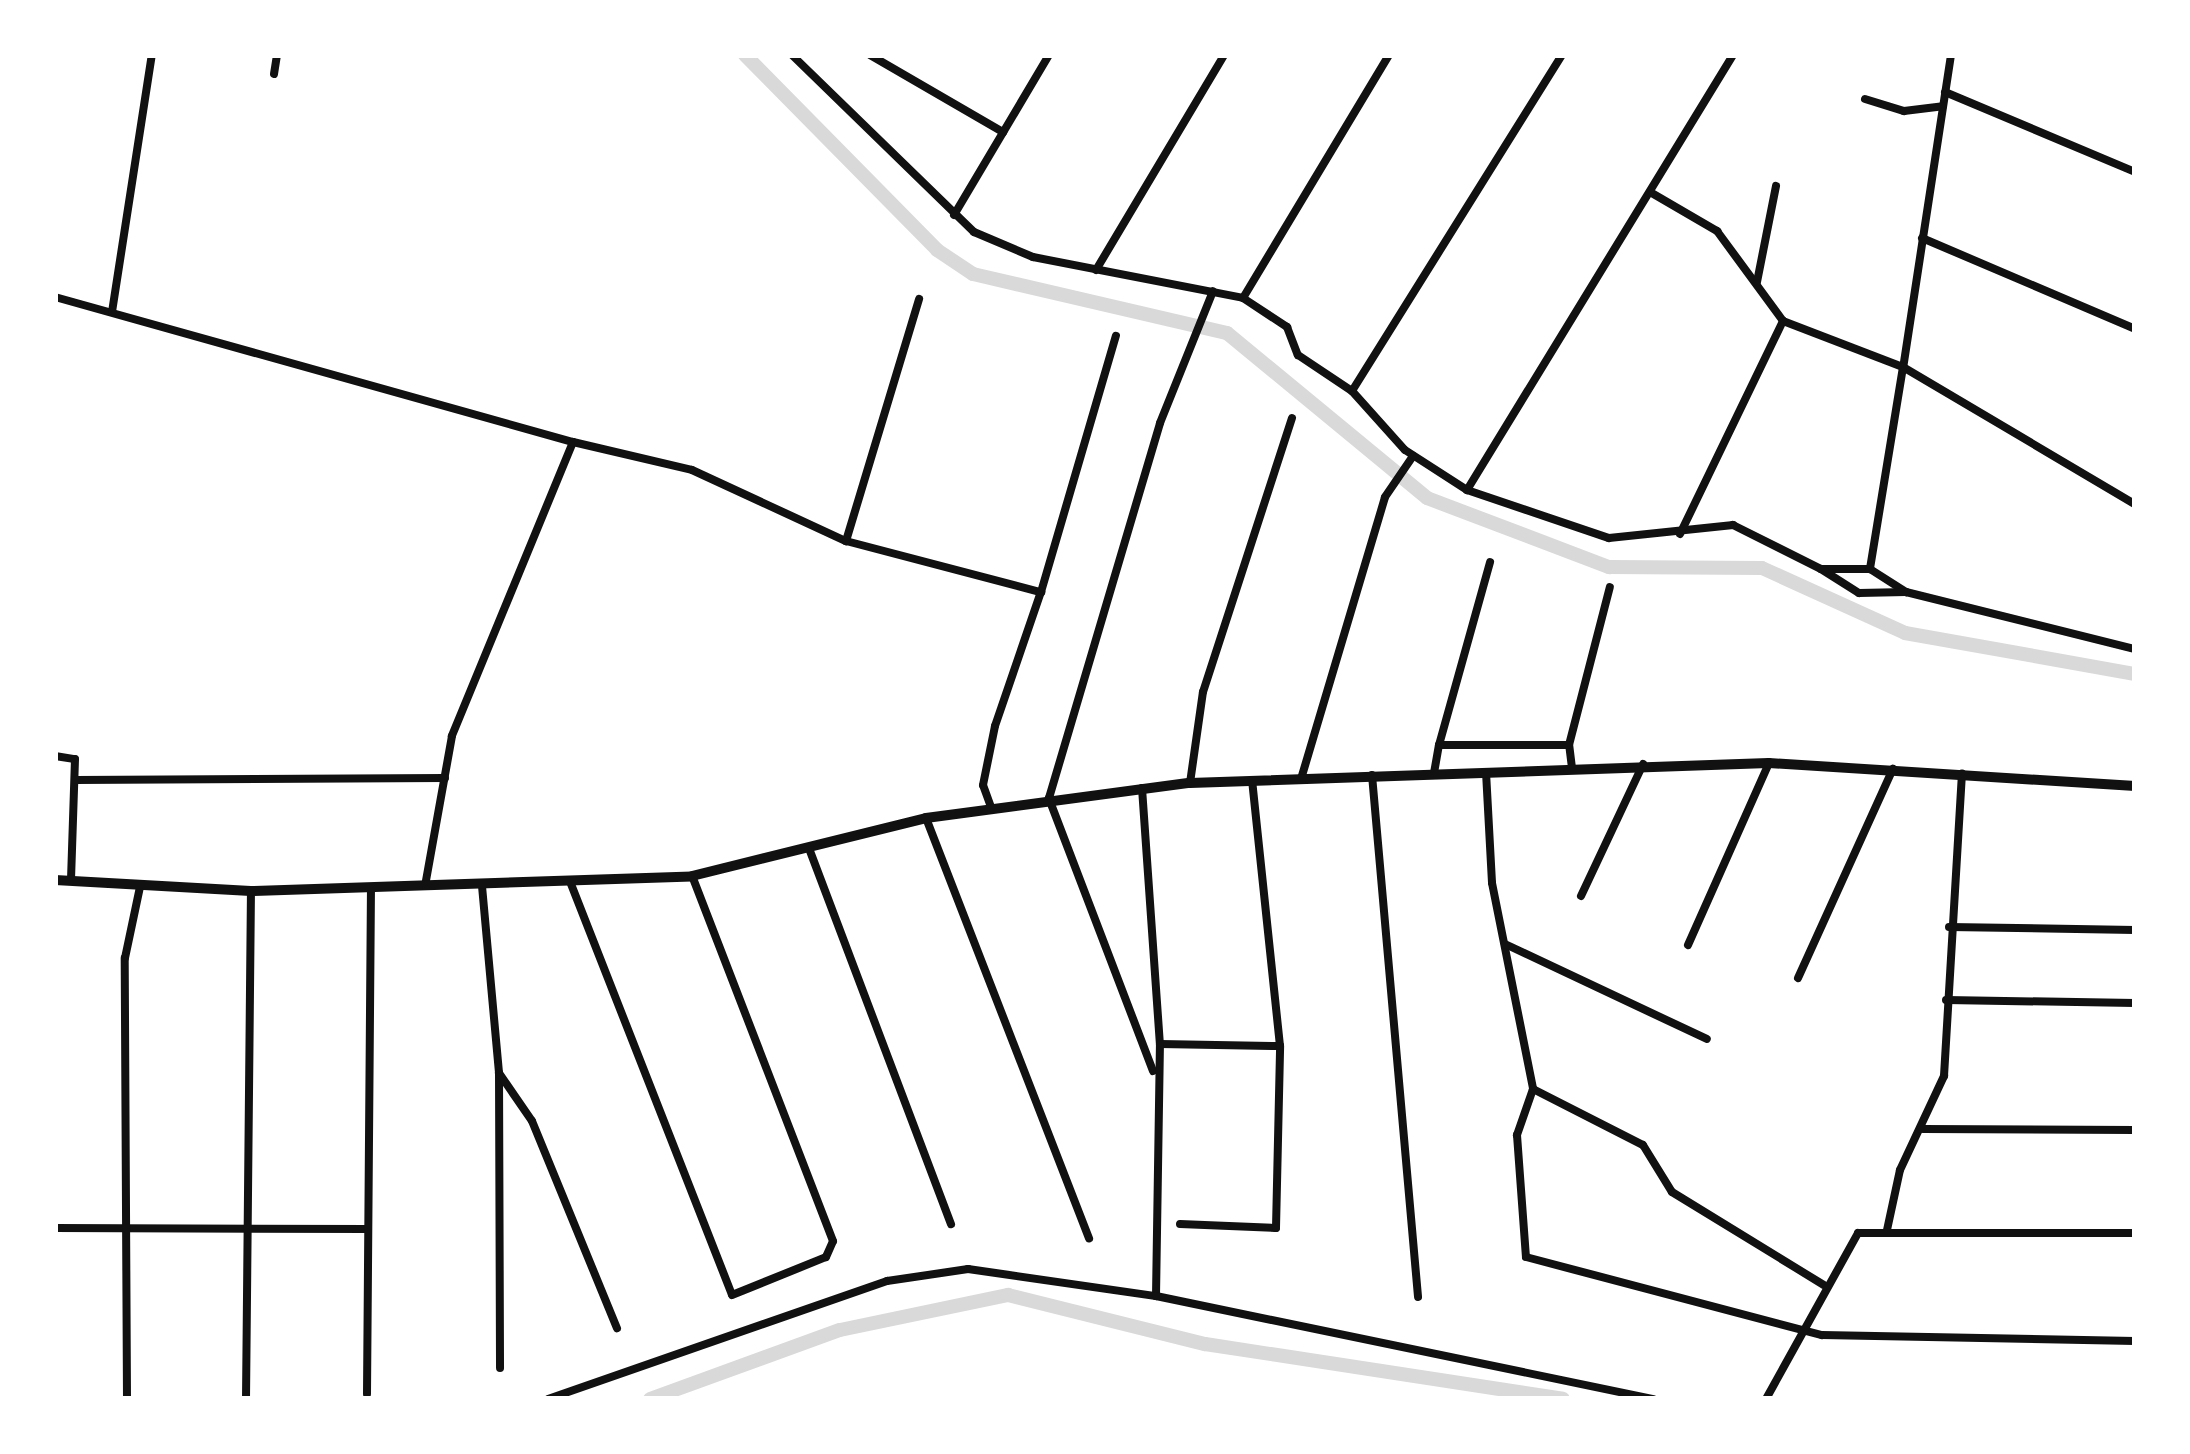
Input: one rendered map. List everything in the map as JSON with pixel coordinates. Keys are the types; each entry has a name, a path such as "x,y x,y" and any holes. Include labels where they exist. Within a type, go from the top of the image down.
{"street":[{"path":"112,312 152,55"},
{"path":"274,74 278,55"},
{"path":"792,55 954,215 1006,249 1211,295 1242,298 1288,327 1298,355 1352,390 1411,458 1467,490 1608,538 1732,526 1821,569 1860,593 1906,592 2135,650"},
{"path":"805,66 810,55"},
{"path":"870,55 1003,132"},
{"path":"954,215 1050,55"},
{"path":"1096,270 1224,55"},
{"path":"1352,390 1562,55"},
{"path":"1467,490 1734,55"},
{"path":"1870,569 1951,55"},
{"path":"1242,298 1385,56"},
{"path":"1945,92 2135,172"},
{"path":"1865,99 1904,111 1943,106"},
{"path":"1757,282 1776,186"},
{"path":"1650,192 1716,231 1783,321 1903,367 2135,504"},
{"path":"1922,238 2135,329"},
{"path":"1153,1070 1049,798 1160,423 1211,295"},
{"path":"55,297 574,442 692,470 846,541 1042,592"},
{"path":"846,541 919,299"},
{"path":"1680,534 1783,321"},
{"path":"990,808 983,786 995,726 1042,592 1116,336"},
{"path":"1190,783 1203,692 1292,418"},
{"path":"425,886 445,778 473,680 574,442"},
{"path":"1301,779 1398,478 1411,458"},
{"path":"1434,774 1490,562"},
{"path":"1821,569 1870,569 1906,592"},
{"path":"1572,768 1569,744 1610,587"},
{"path":"1439,745 1569,744"},
{"path":"55,756 75,757 71,880"},
{"path":"1688,944 1768,763"},
{"path":"55,880 251,891 571,884 692,876 810,851 926,818 1049,798 1190,783 1643,764 1768,763 2135,786"},
{"path":"1582,896 1643,764"},
{"path":"1798,978 1894,769"},
{"path":"1486,772 1505,944 1534,1089 1517,1135 1526,1257 1799,1328 2135,1340"},
{"path":"1886,1230 1900,1170 1923,1129 1944,1076 1949,927 1962,774"},
{"path":"1372,776 1418,1297"},
{"path":"76,780 445,778"},
{"path":"1180,1224 1276,1228 1280,1046 1252,782"},
{"path":"1142,788 1160,1044 1153,1070 1156,1296"},
{"path":"926,818 1089,1238"},
{"path":"810,851 951,1224"},
{"path":"571,884 726,1292 826,1257 833,1241 692,876"},
{"path":"128,1399 124,958 140,886"},
{"path":"482,886 499,1072 500,1368"},
{"path":"367,1394 371,889"},
{"path":"246,1399 251,891"},
{"path":"1949,927 2135,930"},
{"path":"1505,944 1706,1039"},
{"path":"1946,1000 2135,1004"},
{"path":"1160,1044 1280,1046"},
{"path":"499,1072 532,1121 617,1328"},
{"path":"1534,1089 1643,1144 1672,1192 1824,1285"},
{"path":"1923,1129 2135,1130"},
{"path":"55,1228 368,1229"},
{"path":"1766,1399 1799,1328 1858,1233 2135,1232"},
{"path":"548,1399 887,1281 999,1270 1156,1296 1652,1399"}],"waterway":[{"path":"745,55 937,250 973,274 1227,333 1427,498 1609,567 1762,568 1905,633 2135,674"},
{"path":"650,1399 840,1330 1008,1295 1205,1344 1563,1399"}]}
